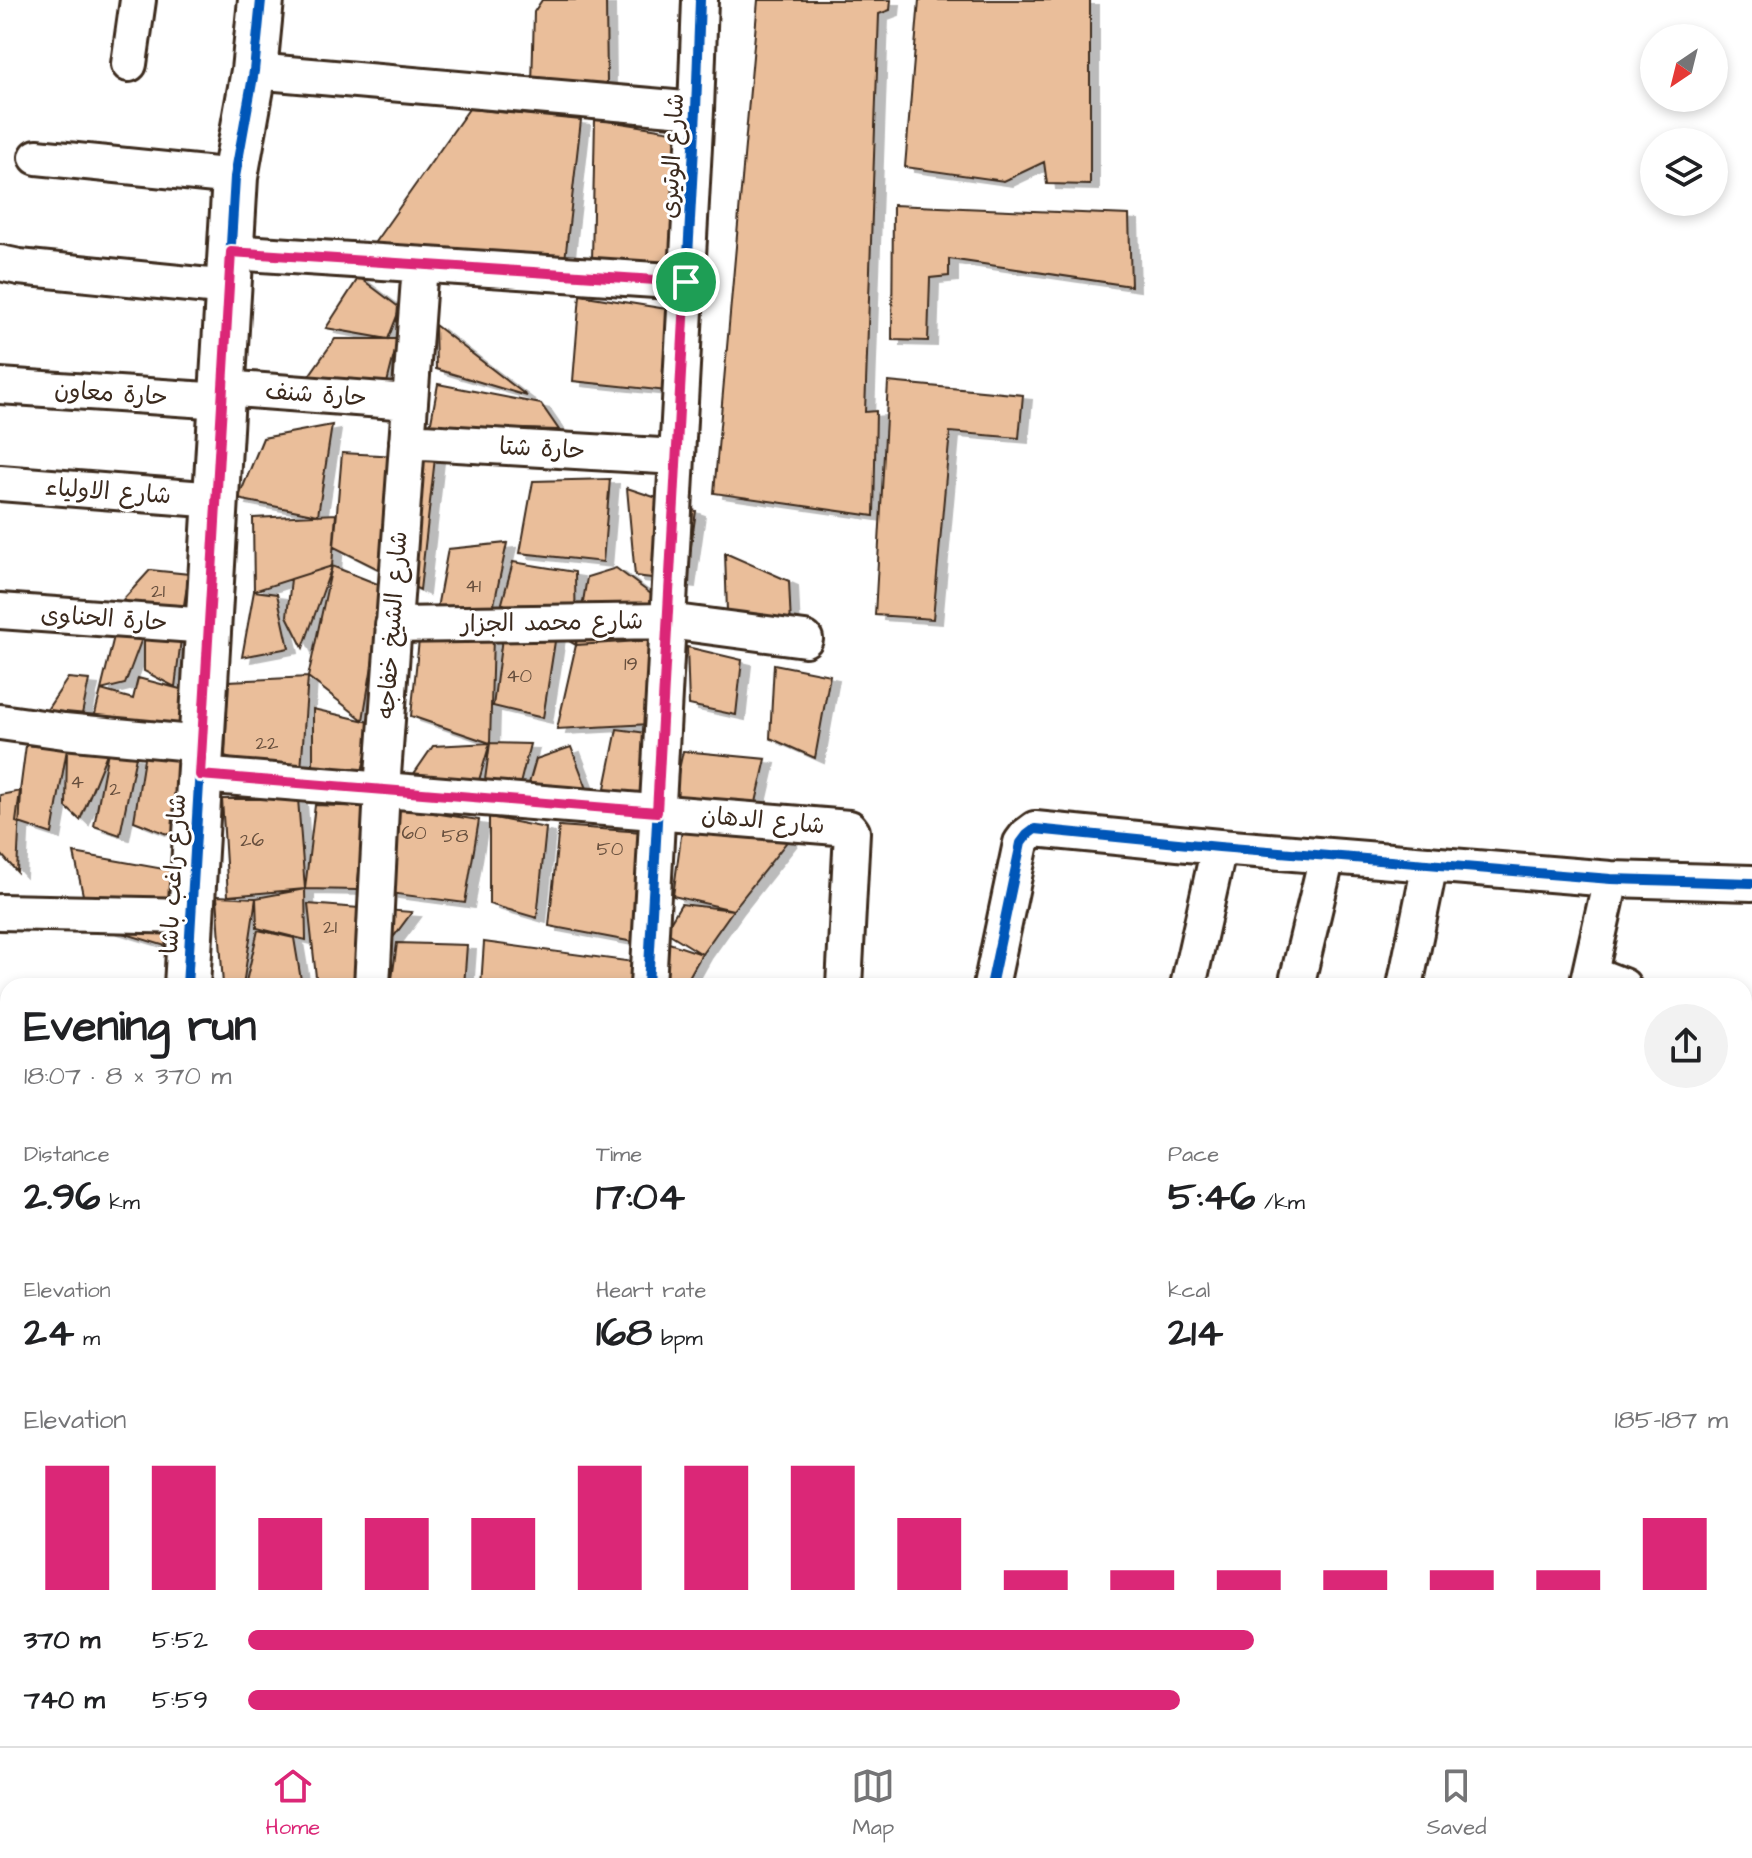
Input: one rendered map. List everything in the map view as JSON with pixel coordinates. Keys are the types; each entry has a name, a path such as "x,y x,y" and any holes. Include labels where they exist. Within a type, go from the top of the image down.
{"street":[{"path":"129,64 138,0"},
{"name":"شارع راغب باشا","path":"188,978 235,177 254,71 261,0"},
{"name":"شارع الوتيرى","path":"648,978 700,0"},
{"path":"254,71 696,110"},
{"path":"37,157 235,177"},
{"path":"0,263 19,267 230,270 420,265 686,282"},
{"name":"شارع الشيخ خفاجه","path":"372,978 382,789 420,265"},
{"name":"حارة معاون","path":"0,386 222,394"},
{"name":"حارة شنف","path":"222,394 409,402"},
{"name":"حارة شتا","path":"407,441 677,457"},
{"name":"شارع الاولياء","path":"0,483 217,500"},
{"name":"حارة الحناوى","path":"0,611 209,626"},
{"name":"شارع محمد الجزار","path":"393,625 668,621 805,639"},
{"name":"شارع الدهان","path":"0,722 382,789 847,828 852,835 844,978"},
{"path":"993,978 1021,843 1035,829 1611,879 1752,883"},
{"path":"1190,978 1219,847"},
{"path":"1298,978 1327,856"},
{"path":"1407,978 1430,864"},
{"path":"1588,978 1611,879"},
{"path":"0,912 192,916"},
{"path":"0,1141 0,1149"}],"building":[{"path":"542,0 606,0 607,84 532,85 534,12"},
{"path":"758,0 891,0 890,10 879,14 865,412 876,411 874,516 714,493"},
{"path":"919,0 1090,0 1090,185 1047,184 1044,162 1004,181 905,167"},
{"path":"469,109 581,120 565,260 370,249"},
{"path":"595,119 685,133 678,273 592,260"},
{"path":"893,205 1129,215 1131,286 949,259 949,276 930,278 928,341 892,340"},
{"path":"359,277 400,308 388,339 326,328"},
{"path":"580,295 685,312 667,320 667,391 573,381"},
{"path":"435,325 527,396 436,369"},
{"path":"335,339 398,339 386,387 306,380"},
{"path":"888,382 1023,395 1019,438 950,432 933,619 875,615"},
{"path":"438,384 541,404 559,430 430,427"},
{"path":"332,425 318,515 238,499 263,438"},
{"path":"342,453 435,458 420,590 334,547"},
{"path":"610,479 603,562 520,553 533,481"},
{"path":"627,488 696,511 686,582 635,576"},
{"path":"336,514 332,566 254,591 253,518"},
{"path":"507,543 492,614 437,608 448,549"},
{"path":"725,553 789,581 791,626 727,612"},
{"path":"513,562 575,572 576,645 502,603"},
{"path":"332,566 385,587 363,720 308,677"},
{"path":"332,566 303,648 287,616 291,579"},
{"path":"616,568 651,594 656,640 576,645 587,577"},
{"path":"150,570 189,574 183,611 120,603"},
{"path":"254,591 277,594 289,648 242,657"},
{"path":"115,632 144,633 125,684 101,690"},
{"path":"144,633 181,639 175,687 144,671"},
{"path":"556,635 543,718 493,706 502,638"},
{"path":"493,636 490,743 411,716 419,640"},
{"path":"656,640 650,724 557,729 576,645"},
{"path":"687,647 742,660 736,715 689,705"},
{"path":"774,664 830,675 815,758 770,738"},
{"path":"308,677 300,783 225,757 228,681"},
{"path":"68,678 89,680 81,719 43,716"},
{"path":"138,678 184,690 179,728 93,722 101,690 133,699"},
{"path":"313,709 374,723 358,787 313,768"},
{"path":"617,729 662,735 643,811 604,793"},
{"path":"490,743 530,744 518,792 484,787"},
{"path":"490,743 474,797 411,778 433,746"},
{"path":"26,745 67,749 52,834 16,822"},
{"path":"571,747 594,807 528,787 536,759"},
{"path":"67,749 108,751 80,820 66,807"},
{"path":"108,751 136,756 120,835 94,826"},
{"path":"683,751 766,759 754,811 673,797"},
{"path":"145,752 177,756 180,839 134,821"},
{"path":"21,791 17,872 0,853 0,795"},
{"path":"222,799 298,799 305,889 228,896"},
{"path":"315,805 366,807 357,890 305,889"},
{"path":"394,807 479,820 465,903 389,893"},
{"path":"489,817 546,828 537,918 489,904"},
{"path":"559,826 643,832 639,943 549,926"},
{"path":"682,829 793,834 733,910 673,896"},
{"path":"74,853 175,871 172,948 89,923"},
{"path":"305,889 306,940 257,928 256,898"},
{"path":"217,896 256,898 244,978 223,978"},
{"path":"308,904 412,912 363,978 316,978"},
{"path":"681,904 733,910 702,954 665,931"},
{"path":"258,930 294,938 301,978 247,978"},
{"path":"660,940 702,954 688,978 665,978"},
{"path":"484,942 649,964 647,978 482,978"},
{"path":"397,943 467,945 465,978 392,978"}],"cycle path":[{"path":"187,978 235,177 254,71 261,0"},
{"path":"648,978 700,0"},
{"path":"993,978 1021,843 1035,829 1611,879 1752,883"}],"route":[{"path":"231,252 686,282 657,812 200,775 231,252"}]}
